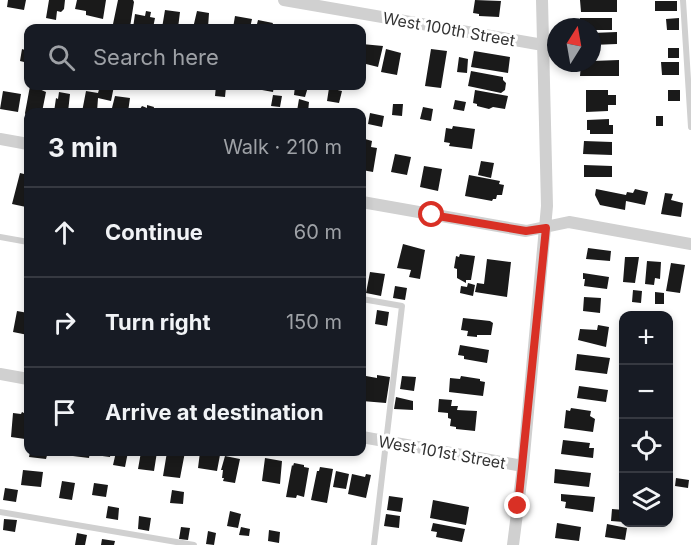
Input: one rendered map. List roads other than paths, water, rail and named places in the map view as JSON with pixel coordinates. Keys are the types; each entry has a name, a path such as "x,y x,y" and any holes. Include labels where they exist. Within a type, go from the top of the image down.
{"street":[{"name":"West 100th Street","path":"284,0 543,45"},
{"path":"513,545 524,466 546,228 542,0"},
{"path":"0,139 24,143"},
{"path":"366,203 526,231 569,222 691,244"},
{"path":"0,374 24,378"},
{"name":"West 101st Street","path":"366,439 524,466"}],"lane":[{"path":"683,0 691,127"},
{"path":"0,237 24,241"},
{"path":"366,300 402,306 374,545"},
{"path":"0,512 194,545"}]}
